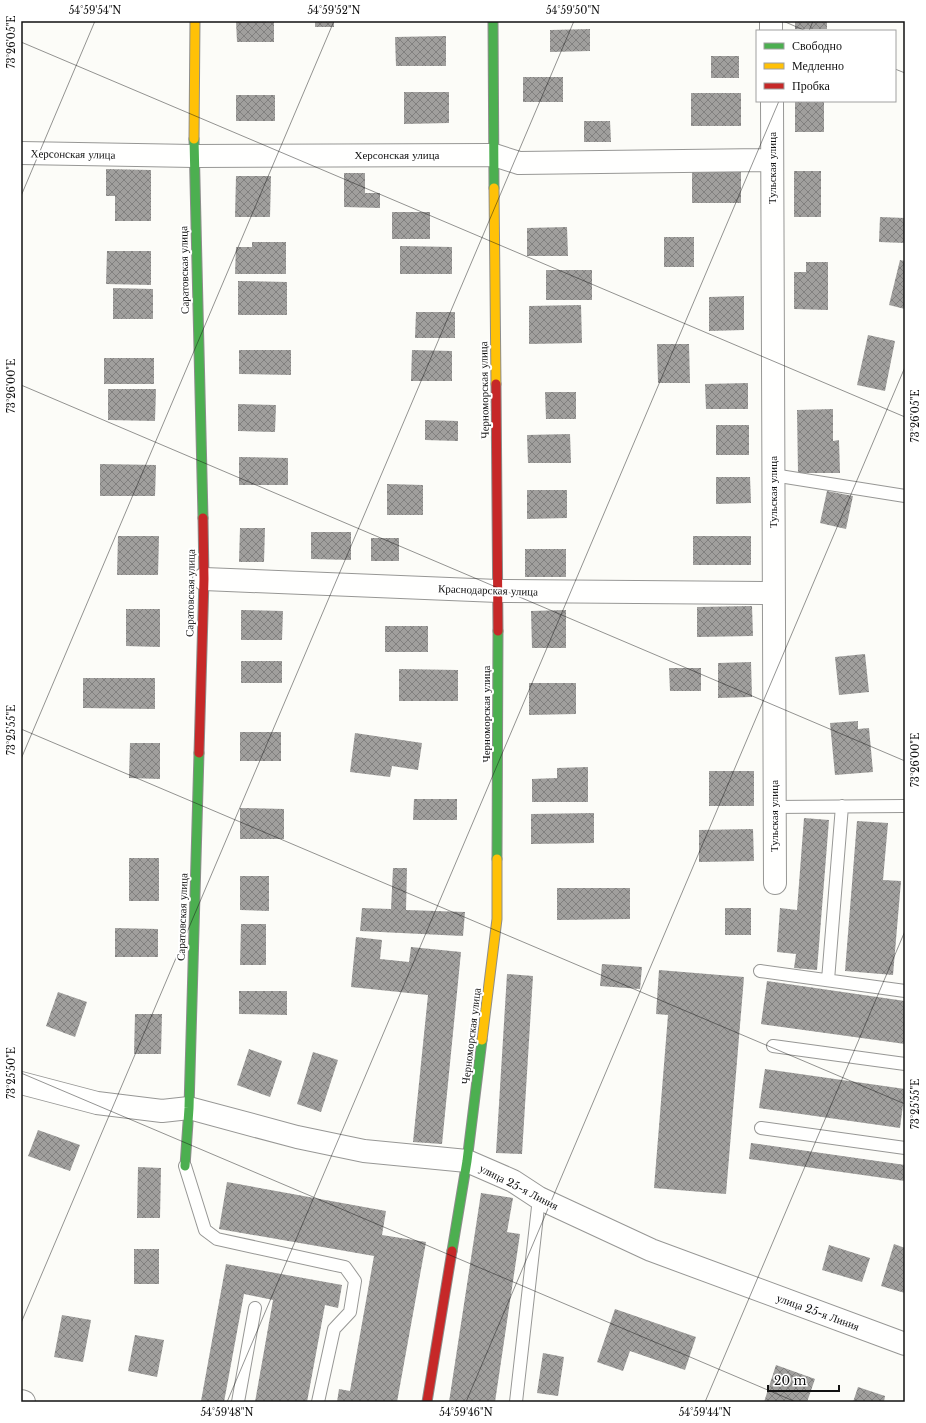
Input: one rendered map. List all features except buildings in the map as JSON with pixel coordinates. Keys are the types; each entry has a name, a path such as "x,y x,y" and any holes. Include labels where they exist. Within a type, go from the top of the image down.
{"street":[{"name":"Саратовская улица","path":"185,1166 189,1108 204,578 194,156 195,21"},
{"name":"Черноморская улица","path":"427,1402 467,1162 497,919 498,591 493,21"},
{"name":"Тульская улица","path":"772,102 775,883"},
{"name":"Херсонская улица","path":"21,153 194,156 494,155 519,163 772,160"},
{"name":"Краснодарская улица","path":"204,578 498,591 774,593"},
{"name":"улица 25-я Линия","path":"21,1083 97,1103 162,1111 189,1108 297,1138 364,1151 467,1162 513,1182 539,1198 651,1250 905,1344"}],"lane":[{"path":"773,475 905,496"},
{"path":"828,980 842,806"},
{"path":"774,807 905,806"},
{"path":"760,971 905,991"},
{"path":"773,1046 905,1064"},
{"path":"761,1128 905,1148"},
{"path":"185,1166 205,1230 218,1239 345,1267 355,1281 350,1312 334,1329 318,1402"},
{"path":"516,1402 539,1198"},
{"path":"238,1402 254,1308"}],"traffic: fast":[{"path":"493,21 494,188"},
{"path":"194,139 203,518"},
{"path":"497,859 498,631"},
{"path":"185,1166 189,1108 199,753"},
{"path":"452,1251 467,1161 482,1040"}],"traffic: slow":[{"path":"194,139 195,21"},
{"path":"494,188 496,384"},
{"path":"482,1040 497,919 497,859"}],"traffic: jam":[{"path":"496,384 498,631"},
{"path":"199,753 204,579 203,518"},
{"path":"427,1402 452,1251"}]}
